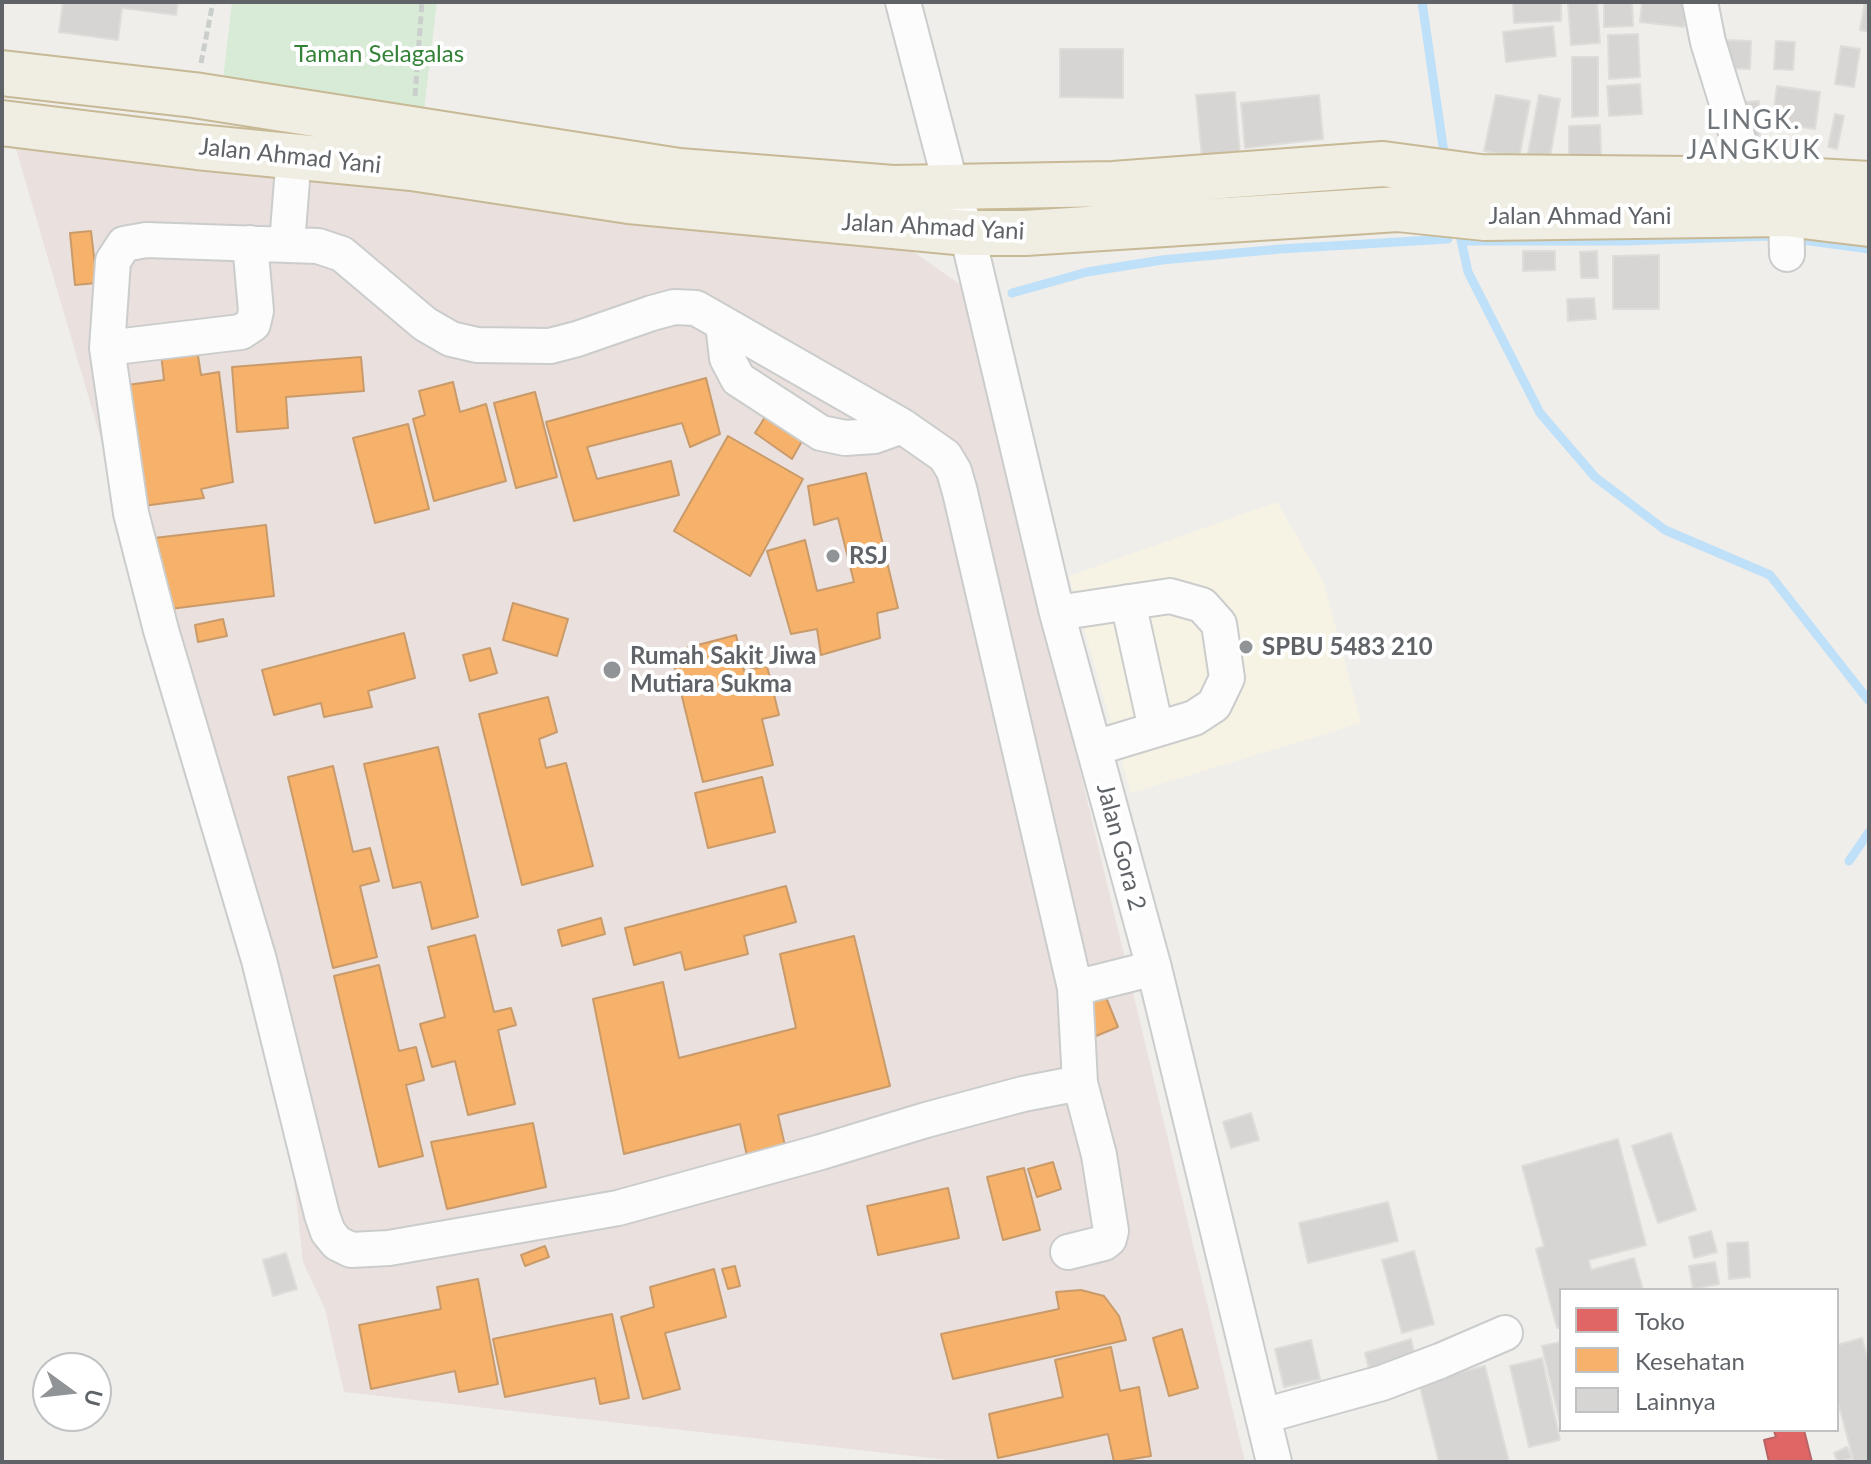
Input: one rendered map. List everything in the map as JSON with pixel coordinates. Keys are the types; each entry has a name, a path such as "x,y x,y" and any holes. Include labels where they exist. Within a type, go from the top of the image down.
{"highway":[{"path":"2,73 194,95 679,171 893,188 1113,184 1383,164 1482,198 1563,198 1746,180 1869,184"},
{"name":"Jalan Ahmad Yani","path":"2,123 197,147 412,168 629,201 967,233 1025,233 1398,209 1482,198"},
{"path":"1337,167 1343,212"},
{"name":"Jalan Ahmad Yani","path":"1563,198 1786,232 1869,224"}],"street":[{"name":"Jalan Gora 2","path":"903,2 951,186 967,233 1057,613 1154,968 1274,1462"},
{"path":"1700,2 1708,42 1746,165 1746,180"},
{"path":"287,244 294,155"},
{"path":"1068,1252 1104,1243 1111,1231 1099,1155 1080,1083 1075,988 954,471 945,456 902,426 696,308 674,307 550,346 477,345 451,339 425,324 342,254 318,246 146,240 124,244 113,261 107,348 131,513 153,601 259,960 322,1215 328,1232 337,1243 351,1250 389,1248 618,1208 926,1120 1023,1094 1080,1083"},
{"path":"107,348 241,332 253,324 256,311 250,243"},
{"path":"723,324 727,358 738,379 821,433 845,438 874,436 902,426"},
{"path":"1057,613 1170,596 1202,605 1219,624 1227,678 1214,705 1194,718 1095,748"},
{"path":"1128,602 1156,729"},
{"path":"1075,988 1154,968"},
{"path":"1263,1416 1382,1383 1505,1333"}],"path":[{"path":"411,128 422,2"}],"shaded area":[{"name":"Rumah Sakit Jiwa Mutiara Sukma","path":"16,149 884,231 965,288 1245,1462 966,1462 344,1392 325,1309 303,1262 280,1051"},
{"path":"1277,502 1324,583 1361,723 1131,793 1069,576"}],"green space":[{"name":"Taman Selagalas","path":"232,2 437,2 424,110 222,88"}],"building: Toko":[{"path":"1774,1432 1804,1432 1812,1462 1769,1462 1764,1440 1776,1437"}],"building: Kesehatan":[{"path":"91,231 97,283 75,285 70,233"},
{"path":"197,349 201,375 219,372 233,482 201,489 204,498 143,506 127,385 164,380 161,354"},
{"path":"361,357 364,391 286,397 288,428 237,432 232,367"},
{"path":"706,378 720,434 690,447 682,423 587,447 597,479 671,461 679,495 574,521 546,422"},
{"path":"453,382 460,412 486,404 506,481 434,501 413,419 425,415 419,391"},
{"path":"535,392 557,477 516,488 494,403"},
{"path":"770,409 807,432 792,459 755,433"},
{"path":"408,424 429,509 375,523 353,438"},
{"path":"728,436 803,479 750,576 674,531"},
{"path":"866,473 898,608 877,613 880,638 821,655 817,629 791,634 767,551 805,540 817,591 854,582 838,518 814,525 808,486"},
{"path":"266,525 274,596 162,610 154,538"},
{"path":"513,603 568,619 557,656 503,640"},
{"path":"223,619 227,636 198,642 195,625"},
{"path":"404,633 415,678 368,691 372,707 324,717 321,703 274,715 262,670"},
{"path":"736,635 744,671 767,666 779,715 762,719 773,765 703,782 671,652"},
{"path":"490,648 497,673 470,681 463,655"},
{"path":"548,697 557,732 539,739 546,768 566,763 593,866 522,885 479,714"},
{"path":"438,747 478,917 432,929 421,882 393,888 364,764"},
{"path":"333,766 353,852 370,848 379,881 360,886 377,957 333,968 288,777"},
{"path":"762,777 775,832 708,848 695,793"},
{"path":"786,886 796,922 744,936 748,954 685,970 681,952 634,965 625,928"},
{"path":"601,918 605,934 562,946 558,930"},
{"path":"475,935 494,1012 511,1008 516,1025 498,1030 515,1104 468,1115 455,1061 432,1067 420,1024 445,1017 428,947"},
{"path":"854,936 890,1086 778,1115 785,1146 747,1156 740,1124 624,1154 593,999 663,982 679,1058 796,1028 780,954"},
{"path":"379,965 399,1051 416,1047 424,1080 406,1085 423,1156 379,1167 334,976"},
{"path":"1105,995 1118,1027 1096,1036 1083,1004"},
{"path":"533,1123 546,1187 447,1209 431,1142"},
{"path":"1053,1162 1061,1189 1037,1197 1028,1169"},
{"path":"1024,1168 1040,1230 1003,1240 987,1177"},
{"path":"948,1188 959,1238 878,1255 867,1206"},
{"path":"545,1246 549,1257 525,1266 521,1255"},
{"path":"735,1266 740,1286 728,1289 722,1269"},
{"path":"714,1269 726,1317 665,1333 680,1389 643,1399 621,1317 654,1307 650,1287"},
{"path":"478,1279 498,1384 459,1392 455,1371 371,1389 359,1325 441,1309 437,1287"},
{"path":"1081,1290 1104,1296 1119,1316 1126,1340 953,1379 941,1334 1059,1309 1056,1292"},
{"path":"612,1314 629,1398 600,1404 595,1378 505,1397 493,1339"},
{"path":"1182,1329 1198,1388 1169,1396 1153,1338"},
{"path":"1111,1347 1120,1391 1139,1387 1151,1456 1114,1462 1108,1434 998,1458 989,1414 1063,1397 1055,1360"}],"building: Lainnya":[{"path":"63,2 178,2 176,15 122,8 118,40 59,32"},
{"path":"1513,2 1561,2 1561,21 1514,23"},
{"path":"1568,2 1597,2 1600,43 1571,45"},
{"path":"1604,2 1632,2 1633,26 1604,27"},
{"path":"1642,2 1687,2 1684,27 1640,22"},
{"path":"1865,2 1869,2 1869,32 1860,30"},
{"path":"1553,26 1556,56 1506,62 1503,32"},
{"path":"1638,34 1640,77 1609,79 1608,35"},
{"path":"1726,40 1751,41 1750,69 1725,68"},
{"path":"1776,41 1795,42 1793,70 1774,69"},
{"path":"1841,46 1860,49 1854,87 1835,84"},
{"path":"1060,49 1123,49 1123,98 1060,97"},
{"path":"1572,57 1598,57 1598,116 1572,117"},
{"path":"1640,84 1642,114 1609,116 1607,86"},
{"path":"1777,86 1820,92 1815,129 1772,123"},
{"path":"1235,92 1240,155 1202,158 1196,95"},
{"path":"1319,95 1323,139 1245,148 1241,103"},
{"path":"1496,95 1530,101 1519,158 1484,151"},
{"path":"1539,95 1560,99 1549,163 1527,159"},
{"path":"1759,101 1760,140 1746,141 1745,102"},
{"path":"1835,114 1844,116 1837,149 1828,147"},
{"path":"1600,125 1601,157 1569,158 1569,126"},
{"path":"1523,251 1555,251 1555,270 1523,271"},
{"path":"1597,251 1598,278 1581,278 1580,252"},
{"path":"1659,255 1659,309 1613,309 1613,256"},
{"path":"1594,298 1596,319 1568,321 1567,299"},
{"path":"1251,1113 1259,1140 1231,1148 1223,1122"},
{"path":"1671,1133 1696,1210 1658,1223 1632,1146"},
{"path":"1618,1139 1646,1245 1589,1260 1591,1270 1634,1258 1642,1288 1559,1288 1557,1328 1536,1249 1544,1246 1522,1166"},
{"path":"1388,1202 1398,1241 1308,1263 1299,1223"},
{"path":"1711,1231 1717,1252 1694,1258 1689,1237"},
{"path":"1748,1242 1750,1277 1729,1279 1727,1243"},
{"path":"1414,1251 1434,1324 1402,1333 1382,1260"},
{"path":"286,1253 297,1289 273,1296 263,1260"},
{"path":"1715,1262 1719,1284 1693,1288 1689,1266"},
{"path":"1862,1338 1869,1363 1869,1462 1854,1462 1839,1406 1839,1344"},
{"path":"1411,1339 1416,1360 1370,1373 1365,1353"},
{"path":"1311,1340 1320,1379 1284,1387 1275,1349"},
{"path":"1559,1342 1559,1418 1542,1346"},
{"path":"1542,1358 1560,1440 1529,1447 1510,1366"},
{"path":"1485,1366 1509,1462 1439,1462 1419,1383"},
{"path":"1847,1447 1852,1458 1838,1462 1834,1453"}],"waterway":[{"path":"1422,2 1445,160"},
{"path":"1458,226 1468,272 1540,413 1595,477 1665,530 1770,575 1869,701"},
{"path":"1461,241 1625,241 1773,236 1869,249"},
{"path":"1012,293 1087,272 1162,260 1448,239"},
{"path":"1849,861 1869,832"}],"place":[{"name":"RSJ","path":"833,556"},
{"name":"SPBU 5483 210","path":"1246,647"},
{"name":"Rumah Sakit Jiwa Mutiara Sukma","path":"612,670"}],"district":[{"name":"LINGK. JANGKUK","path":"1754,136"}]}
